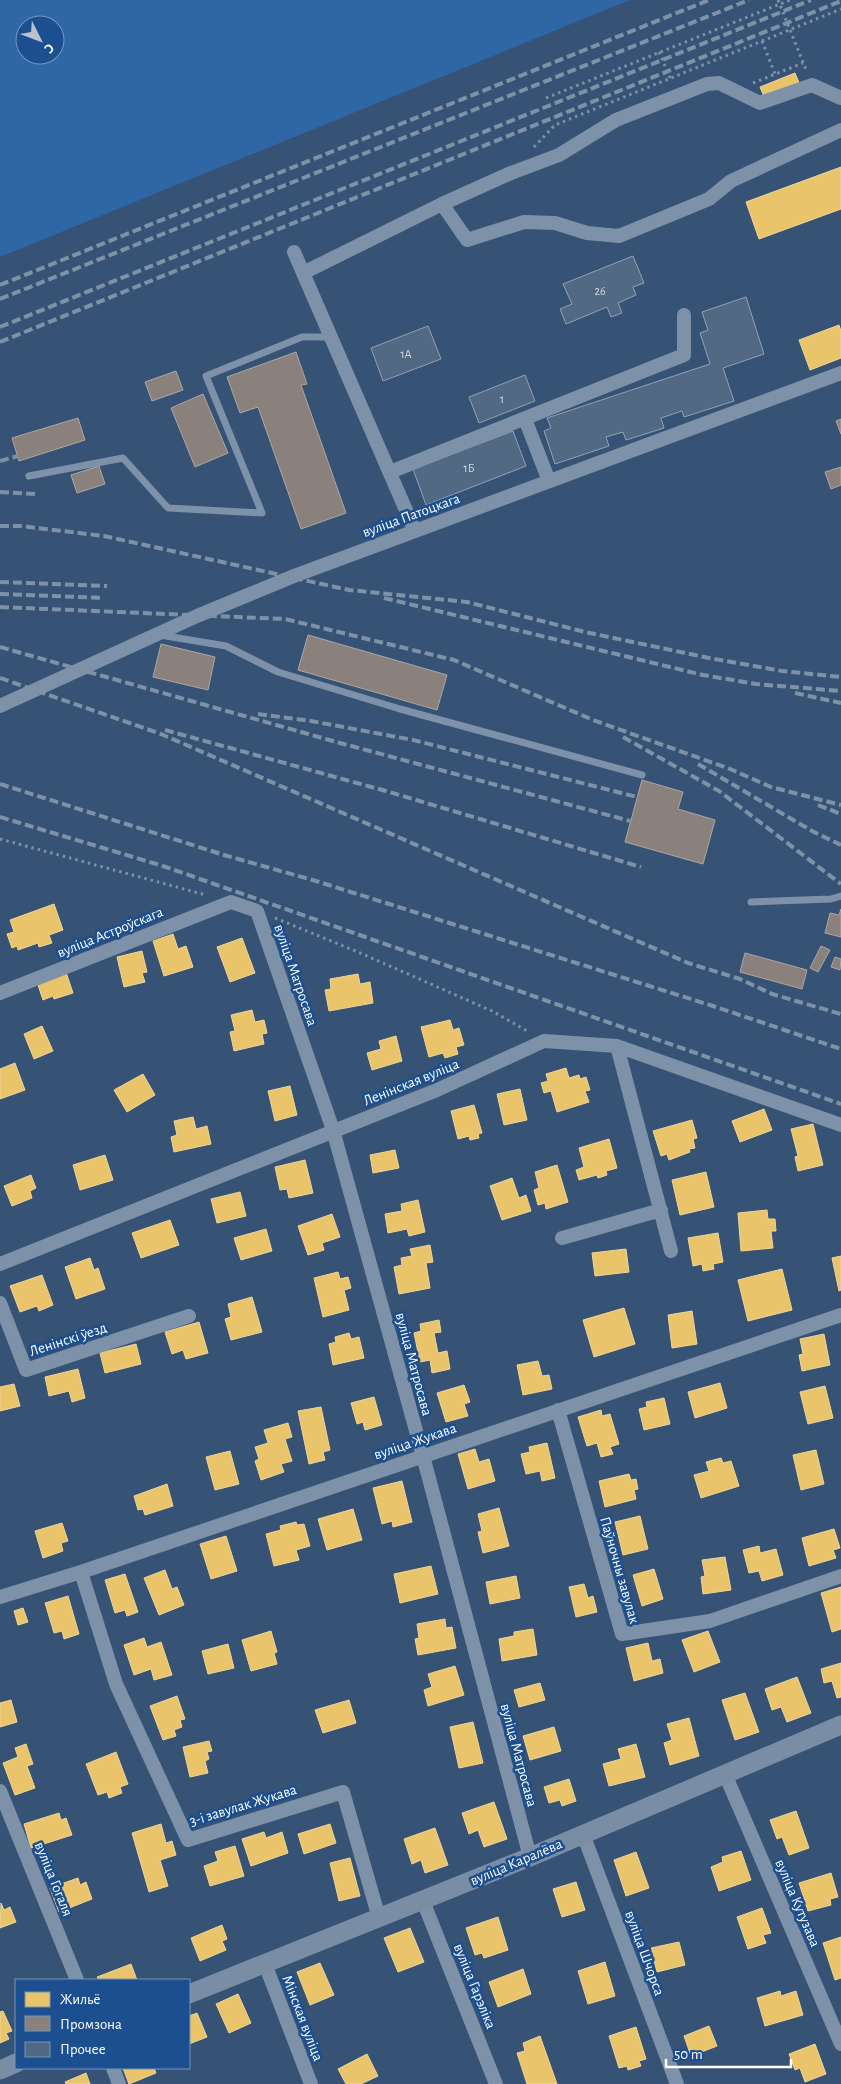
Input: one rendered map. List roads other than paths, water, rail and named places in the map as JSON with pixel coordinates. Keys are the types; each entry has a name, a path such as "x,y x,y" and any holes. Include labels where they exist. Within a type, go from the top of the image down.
{"street":[{"path":"303,273 442,204 510,173 559,155 616,120 707,84 719,83 760,103 812,85 841,98"},
{"path":"442,204 467,240 524,222 555,223 588,232 619,236 709,199 731,181 841,130"},
{"path":"294,252 415,531"},
{"path":"390,472 684,355 684,315"},
{"name":"вуліца Патоцкага","path":"0,706 157,634 294,576 841,373"},
{"path":"525,419 549,481"},
{"name":"вуліца Матросава","path":"231,902 257,911 333,1130 423,1456 530,1857"},
{"name":"вуліца Астроўскага","path":"0,993 231,902"},
{"name":"Ленінская вуліца","path":"0,1264 437,1090 544,1042 617,1046 841,1126"},
{"path":"617,1046 671,1251"},
{"path":"562,1238 661,1210"},
{"name":"Ленінскі ўезд","path":"0,1303 26,1370 189,1316"},
{"name":"вуліца Жукава","path":"0,1597 81,1572 841,1315"},
{"name":"Паўночны завулак","path":"558,1410 622,1634 710,1621 841,1576"},
{"name":"3-і завулак Жукава","path":"81,1572 116,1684 188,1840 343,1792 379,1918"},
{"name":"вуліца Каралёва","path":"190,1994 530,1857 841,1725"},
{"name":"вуліца Кутузава","path":"725,1774 841,2044"},
{"name":"вуліца Гогаля","path":"0,1791 77,1979"},
{"name":"вуліца Шчорса","path":"583,1834 677,2084"},
{"name":"вуліца Гарэліка","path":"423,1901 496,2084"},
{"name":"Мінская вуліца","path":"265,1964 311,2084"},
{"path":"0,2070 15,2063"},
{"path":"112,2069 119,2084"}],"lane":[{"path":"29,476 123,458 168,508 262,513 206,376 302,337 331,337"},
{"path":"157,634 226,646 278,672 400,709 642,775"},
{"path":"751,902 841,896"}],"railway":[{"path":"0,285 709,0"},
{"path":"0,299 749,0"},
{"path":"0,327 811,0"},
{"path":"0,342 841,1"},
{"path":"0,461 18,456"},
{"path":"0,492 37,494"},
{"path":"0,526 21,526 104,536 349,590 467,602 585,632 709,658 782,671 841,677"},
{"path":"0,582 107,586"},
{"path":"0,594 104,598"},
{"path":"384,598 703,675 756,684 841,691"},
{"path":"0,607 285,619 454,660 593,720 730,769 771,787 841,805"},
{"path":"0,647 340,743 630,821"},
{"path":"0,678 161,734 688,963 740,979 772,994 841,1014"},
{"path":"795,693 841,703"},
{"path":"258,714 311,721 413,740 637,797"},
{"path":"165,730 386,791 641,867"},
{"path":"623,737 719,791 841,884"},
{"path":"698,764 812,831 841,845"},
{"path":"0,784 713,1006 841,1049"},
{"path":"818,805 841,814"},
{"path":"0,817 163,866 841,1104"}]}
